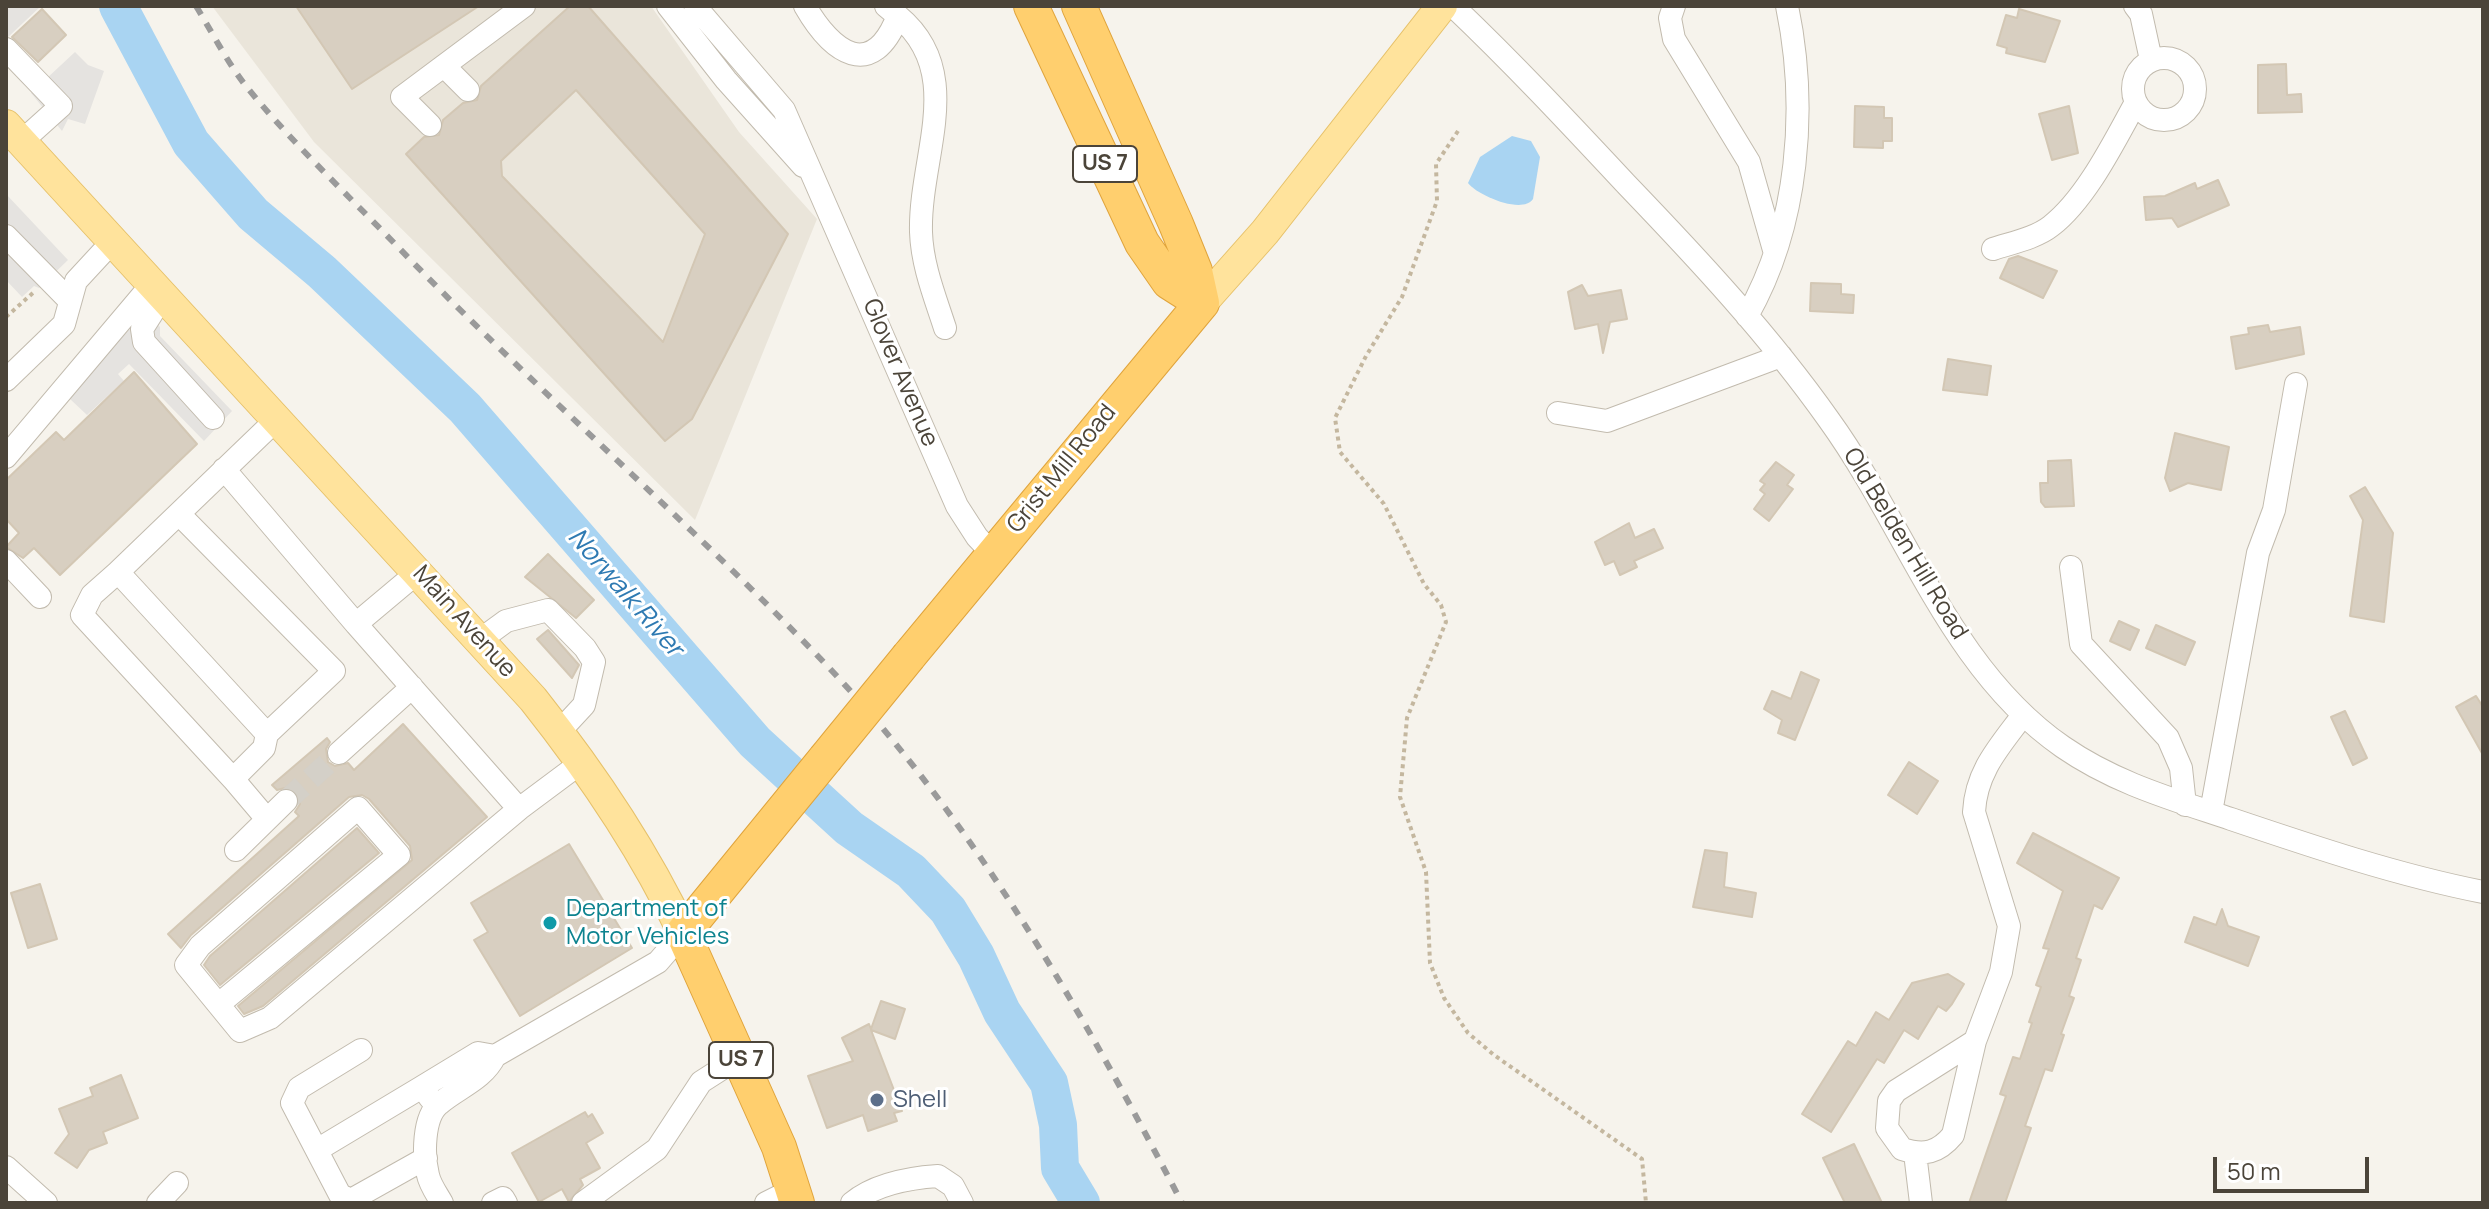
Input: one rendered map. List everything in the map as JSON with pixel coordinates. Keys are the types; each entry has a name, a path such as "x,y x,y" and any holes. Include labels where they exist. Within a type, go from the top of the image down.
{"highway":[{"name":"US 7","path":"1031,6 1142,243 1169,282 1202,303"},
{"name":"US 7","path":"1079,6 1176,224 1195,271 1202,303"},
{"name":"Grist Mill Road","path":"683,933 1202,303"},
{"name":"Main Avenue","path":"683,933 740,1057 786,1198"}],"main road":[{"name":"Grist Mill Road","path":"1202,303 1265,232 1442,6"},
{"name":"Main Avenue","path":"14,134 480,640 559,732 657,878 683,933"}],"street":[{"path":"430,125 402,97 524,6"},
{"name":"Glover Avenue","path":"668,6 726,80 819,185"},
{"name":"Glover Avenue","path":"695,6 784,110 957,506 977,537 993,554"},
{"path":"805,6 839,50 856,56 876,51 890,35 892,11"},
{"name":"Old Belden Hill Road","path":"1453,6 1515,65 1781,356 1831,423 1985,675 2023,715 2060,746 2100,772 2185,805 2356,861 2483,892"},
{"path":"1674,6 1670,18 1674,39 1749,162 1776,255"},
{"path":"1747,316 1776,255 1796,153 1797,97 1787,6"},
{"path":"2135,6 2141,14 2151,60"},
{"path":"892,11 915,30 929,51 937,86 922,195 921,235 928,273 945,328"},
{"path":"6,49 61,106 14,134"},
{"path":"2162,57 2183,64 2191,72 2195,94 2184,114 2174,119 2152,119 2135,104 2132,94 2136,74 2151,60 2162,57"},
{"path":"444,66 468,90"},
{"path":"1993,249 2050,228 2061,217 2103,161 2135,104"},
{"path":"6,236 68,299"},
{"path":"6,380 64,324 68,299 76,281 113,241"},
{"path":"158,290 142,329 144,342 213,418"},
{"path":"6,457 158,290"},
{"path":"1558,413 1607,421 1781,356"},
{"path":"2211,812 2258,553 2274,510 2296,384"},
{"path":"266,818 82,615 92,595 180,515 277,419"},
{"path":"224,469 519,809"},
{"path":"180,515 334,671 267,734 264,748 233,779"},
{"path":"6,561 40,597"},
{"path":"2071,567 2081,644 2168,738 2181,768 2185,805"},
{"path":"118,572 267,734"},
{"path":"356,624 418,572"},
{"path":"480,640 506,621 548,610 585,648 594,662 584,705 559,732"},
{"path":"339,753 412,687"},
{"path":"1975,1041 1896,1091 1889,1101 1887,1128 1902,1149 1915,1153 1935,1151 1953,1135 1975,1041 2001,972 2009,926 1974,812 1975,796 1984,767 2023,715"},
{"path":"219,1004 399,855 358,808 200,946 186,965 240,1031 270,1018 519,809 582,762"},
{"path":"236,850 286,801"},
{"path":"442,1203 427,1167 426,1133 436,1106 488,1070 495,1056 658,962 683,933"},
{"path":"361,1050 299,1088 293,1095 292,1103 340,1195 346,1200 427,1167"},
{"path":"317,1150 478,1053 495,1056"},
{"path":"583,1203 657,1149 701,1082 740,1057"},
{"path":"422,1087 436,1106"},
{"path":"1915,1153 1921,1203"},
{"path":"6,1167 46,1203"},
{"path":"852,1203 863,1193 882,1186 938,1176 953,1186 962,1203"},
{"path":"158,1203 177,1183"},
{"path":"493,1203 503,1198 506,1203"}],"path":[{"path":"1458,131 1436,164 1437,201 1402,297 1335,418 1340,452 1384,504 1424,584 1441,605 1446,622 1407,718 1400,797 1426,872 1430,963 1444,998 1468,1033 1494,1055 1642,1159 1646,1203"},
{"path":"6,317 47,280"}],"shaded area":[{"path":"6,6 41,6 6,39"},
{"path":"212,6 651,6 739,132 817,219 695,520 314,142"},
{"path":"75,52 88,65 104,71 85,124 68,119 62,131 31,93"},
{"path":"6,194 68,260 39,288 34,286 22,297 6,280"},
{"path":"147,312 160,327 160,336 232,411 204,441 129,364 118,374 124,381 87,415 70,399 117,342"}],"water":[{"path":"1512,136 1531,141 1540,157 1533,199 1519,205 1490,198 1468,183 1480,157"}],"building":[{"path":"296,6 479,6 352,89"},
{"path":"570,6 588,6 788,234 692,419 665,441 406,154 424,137 439,135 443,120 463,103 477,100 481,86","holes":["576,90 705,234 663,342 502,176 501,161"]},
{"path":"42,9 66,35 38,62 12,37"},
{"path":"2019,9 2060,21 2045,62 2006,53 2007,48 1997,45 2006,15 2017,18"},
{"path":"2286,64 2287,95 2301,94 2302,112 2258,113 2258,65"},
{"path":"1855,106 1884,107 1884,118 1892,118 1892,141 1883,141 1883,148 1854,147"},
{"path":"2069,106 2078,153 2052,160 2039,114"},
{"path":"2218,180 2229,205 2178,227 2172,218 2146,220 2144,197 2165,196 2195,183 2197,189"},
{"path":"2018,256 2057,271 2043,298 2000,278 2009,259"},
{"path":"1811,283 1841,284 1841,294 1854,295 1853,313 1810,311"},
{"path":"1582,285 1588,296 1621,290 1627,319 1610,322 1603,353 1598,324 1575,329 1568,292"},
{"path":"2268,325 2270,332 2300,327 2304,354 2236,369 2231,337 2249,334 2248,328"},
{"path":"1948,359 1991,366 1987,395 1943,390"},
{"path":"134,372 197,444 60,575 34,548 23,558 6,547 19,533 6,519 6,480 56,432 64,440"},
{"path":"2175,433 2229,447 2221,490 2188,483 2170,491 2165,478"},
{"path":"2071,460 2074,506 2045,507 2041,502 2040,483 2048,483 2048,461"},
{"path":"1776,462 1794,475 1787,485 1793,489 1769,521 1754,509 1765,494 1760,490 1765,484 1760,481"},
{"path":"2365,487 2393,533 2384,622 2350,616 2363,520 2350,496"},
{"path":"1629,523 1635,538 1654,529 1663,548 1634,561 1637,567 1620,575 1614,561 1605,565 1595,542"},
{"path":"548,554 594,600 576,618 525,577"},
{"path":"2119,621 2139,630 2130,650 2110,641"},
{"path":"2156,625 2195,642 2185,665 2146,648"},
{"path":"548,630 579,665 572,678 537,639"},
{"path":"1801,672 1819,680 1795,740 1778,733 1782,720 1764,709 1772,691 1791,699"},
{"path":"2476,696 2483,707 2483,755 2456,707"},
{"path":"2345,711 2367,758 2353,765 2331,717"},
{"path":"403,724 487,817 263,1006 244,1014 238,1006 412,860 410,846 369,799 362,795 349,797 191,935 181,948 168,934 299,816 295,812 300,804 296,792 289,787 277,790 272,785 327,738 330,742 326,749 328,762 335,766 348,763 354,770"},
{"path":"1909,762 1938,781 1917,814 1888,795"},
{"path":"357,828 379,853 220,985 204,965 210,956"},
{"path":"2033,833 2119,878 2102,909 2094,905 2076,958 2081,960 2069,996 2074,998 2061,1034 2064,1035 2052,1071 2045,1069 2025,1126 2031,1128 2005,1203 1969,1203 2006,1096 2000,1094 2013,1057 2020,1059 2032,1023 2029,1022 2041,987 2036,985 2049,949 2043,948 2063,891 2017,863"},
{"name":"Department of Motor Vehicles","path":"569,844 632,948 520,1016 474,940 488,932 471,903"},
{"path":"1705,850 1727,853 1724,887 1756,893 1752,917 1693,907"},
{"path":"40,884 57,939 28,948 11,893"},
{"path":"2222,909 2228,926 2259,937 2248,966 2185,942 2194,917 2216,925"},
{"path":"1948,974 1964,984 1952,1004 1946,1011 1938,1006 1918,1039 1904,1030 1884,1063 1877,1059 1831,1132 1802,1114 1848,1041 1856,1046 1876,1012 1889,1020 1912,983"},
{"path":"881,1001 905,1009 895,1039 871,1030 902,1111 894,1113 897,1121 868,1131 863,1115 827,1128 808,1076 853,1061 842,1038 869,1024 871,1029"},
{"path":"121,1075 138,1118 103,1132 107,1143 89,1150 77,1168 55,1153 69,1134 59,1109 93,1096 90,1088"},
{"path":"585,1112 588,1117 592,1114 603,1133 586,1143 600,1168 580,1179 583,1185 569,1202 562,1189 539,1202 512,1153"},
{"path":"1854,1144 1882,1203 1845,1203 1823,1158"}],"waterway":[{"name":"Norwalk River","path":"118,6 191,143 253,214 322,272 465,408 755,742 849,828 911,871 948,910 976,956 1002,1012 1049,1083 1058,1125 1060,1168 1081,1203"}],"tunnel":[{"path":"286,801 339,753"}],"railway":[{"path":"196,6 239,77 301,148 448,298 762,599 869,712 922,777 1017,913 1103,1056 1182,1203"}],"place":[{"name":"Department of Motor Vehicles","path":"550,923"},
{"name":"Shell","path":"877,1100"}]}
